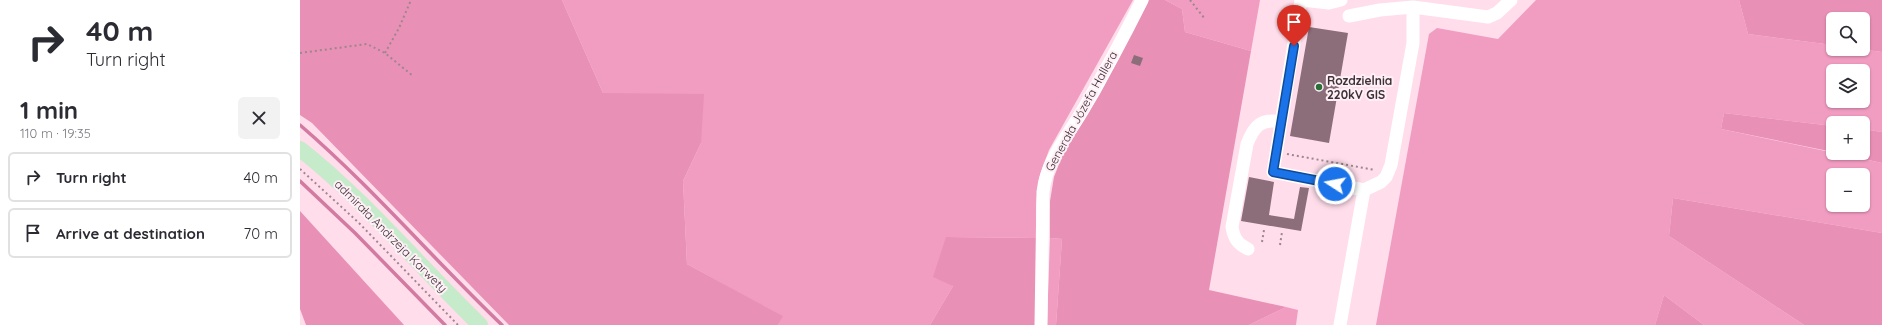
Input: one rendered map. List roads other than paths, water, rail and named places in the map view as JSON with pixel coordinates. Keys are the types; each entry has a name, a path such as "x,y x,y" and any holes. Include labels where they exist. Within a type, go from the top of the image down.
{"main road":[{"name":"admirała Andrzeja Karwety","path":"300,149 314,160 370,214 480,325"}],"street":[{"name":"Generała Józefa Hallera","path":"1041,325 1043,192 1045,176 1052,158 1092,94 1142,0"},
{"path":"1341,0 1329,3 1302,0 1273,172 1364,190 1380,182 1386,177 1391,165 1413,43 1413,7"},
{"path":"1349,16 1380,10 1413,7 1488,17 1497,13 1511,0"},
{"path":"1248,249 1240,245 1234,237 1232,228 1247,144 1252,132 1261,122 1271,120 1281,122"},
{"path":"1340,325 1364,190"}],"waterway":[{"path":"300,125 378,198 502,325"},
{"path":"300,181 355,233 445,325"}],"place":[{"name":"Rozdzielnia 220kV GIS","path":"1319,87"}]}
